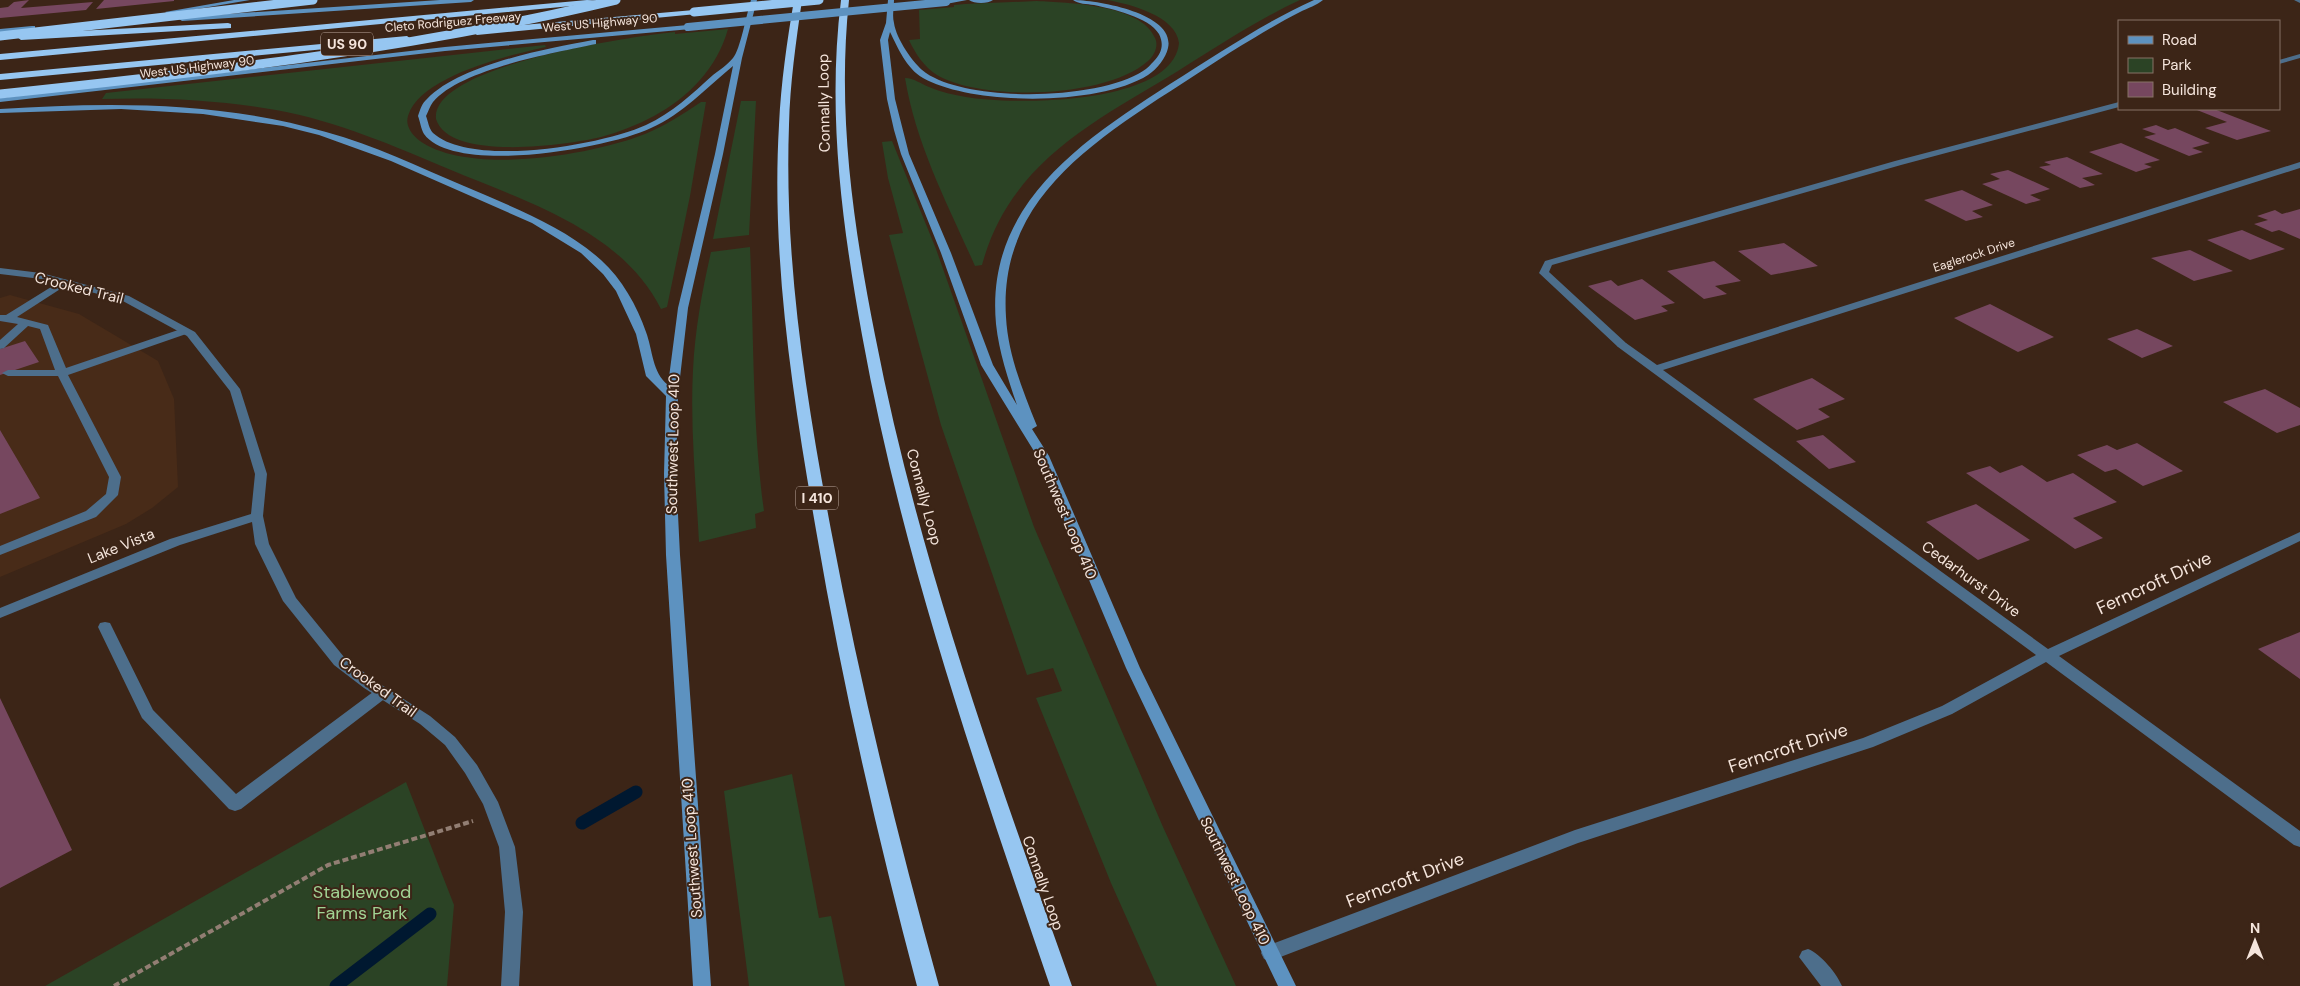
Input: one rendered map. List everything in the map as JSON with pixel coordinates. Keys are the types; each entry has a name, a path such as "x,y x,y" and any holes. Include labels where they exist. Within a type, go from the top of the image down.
{"highway":[{"path":"0,38 313,0"},
{"name":"Cleto Rodriguez Freeway","path":"0,57 611,0"},
{"path":"0,94 268,65 353,53 506,26 616,0"},
{"name":"I 410","path":"798,0 786,85 782,187 792,326 800,391 840,622 891,842 928,986"},
{"name":"Cleto Rodriguez Freeway","path":"0,77 819,0"},
{"name":"Connally Loop","path":"845,0 840,73 843,172 854,256 872,359 926,574 952,666 1060,986"},
{"path":"0,38 328,20 443,16"}],"main road":[{"path":"0,31 169,12 246,0"},
{"path":"49,26 471,0"},
{"name":"Southwest Loop 410","path":"702,986 673,555 670,474 672,395 683,308 719,154 738,58 754,0"},
{"name":"Southwest Loop 410","path":"891,0 890,23 884,40 893,110 905,154 946,252 987,365 1042,456 1133,668 1287,986"},
{"name":"West US Highway 90","path":"0,100 445,49 964,0"},
{"path":"972,0 990,0"},
{"path":"890,23 909,60 926,77 949,87 987,95 1040,97 1094,91 1136,77 1151,67 1162,56 1165,44 1164,37 1148,20 1118,8 1076,0"},
{"path":"1042,456 1011,369 1001,323 1001,290 1004,267 1014,236 1027,209 1056,170 1096,136 1273,24 1320,0"},
{"path":"665,29 549,51 476,73 451,85 433,98 423,110 423,122 429,133 436,139 446,145 469,150 522,153 588,146 628,134 672,114 738,58"},
{"path":"0,111 80,107 147,108 208,112 265,120 344,140 458,187 551,230 574,243 601,266 620,289 634,316 646,348 652,376 672,395"}],"street":[{"path":"2280,62 2300,56"},
{"name":"Cedarhurst Drive","path":"2118,104 1889,166 1548,263 1544,273 1622,345 2300,840"},
{"name":"Eaglerock Drive","path":"1655,368 2300,165"},
{"name":"Crooked Trail","path":"0,271 41,276 125,298 191,334 236,391 261,474 257,516 262,544 290,601 339,661 382,693 425,720 450,740 471,769 490,802 507,847 514,912 510,986"},
{"path":"4,318 64,282"},
{"path":"0,551 92,514 112,495 115,476 62,373 44,327 4,318"},
{"path":"0,346 26,322"},
{"path":"8,373 62,373 185,331"},
{"name":"Lake Vista","path":"0,614 175,542 257,516"},
{"name":"Ferncroft Drive","path":"1270,953 1575,837 1868,743 1947,710 2048,655 2300,536"},
{"path":"105,627 147,714 235,804 382,693"},
{"path":"1808,957 1833,986"}],"path":[{"path":"114,986 328,866 495,814"}],"shaded area":[{"path":"10,295 79,314 158,361 174,399 178,487 152,508 126,524 0,577 0,298"}],"green space":[{"path":"1107,0 1300,0 1253,25 1116,108 1059,148 1034,172 1013,198 995,229 982,265 975,266 925,151 910,103 905,78 938,90 966,97 1017,101 1087,97 1121,90 1150,79 1170,64 1179,43 1176,34 1170,25 1150,13 1139,8"},
{"path":"1037,1 1102,8 1135,18 1147,27 1155,38 1155,51 1148,61 1129,73 1104,83 1075,89 1013,92 958,84 937,75 920,59 909,40 920,39 919,10 954,7 954,5 965,4"},
{"path":"728,29 717,56 709,69 690,90 679,100 654,116 621,131 563,144 511,147 485,146 463,141 445,132 436,119 443,100 465,83 498,69 580,47 620,40 675,32 675,34"},
{"path":"545,45 546,47 468,70 430,89 416,102 408,116 407,123 410,130 420,141 442,152 469,158 499,160 564,155 622,142 645,134 674,120 701,102 706,102 690,196 667,307 661,309 644,282 622,258 570,222 510,194 365,135 299,115 255,107 189,100 146,98 102,99 106,93"},
{"path":"741,101 756,101 749,235 713,239"},
{"path":"892,141 936,249 1034,527 1163,827 1236,986 1157,986 1111,883 1036,698 1062,691 1053,668 1027,675 941,425 889,235 903,233 888,178 882,142"},
{"path":"750,247 755,412 764,511 755,514 756,528 699,542 692,391 695,340 702,296 711,252"},
{"path":"792,774 819,918 831,916 845,986 749,986 724,791"},
{"name":"Stablewood Farms Park","path":"406,782 454,905 447,986 45,986"}],"building":[{"path":"29,0 21,8 93,2 86,10 0,18 0,8 8,7 14,2"},
{"path":"104,0 174,0 174,1 96,9"},
{"path":"2197,110 2217,110 2271,131 2237,140 2205,128 2227,122"},
{"path":"2156,125 2168,130 2175,128 2210,143 2192,148 2203,152 2189,156 2144,137 2156,134 2142,129"},
{"path":"2121,143 2160,160 2144,164 2152,167 2136,172 2089,152"},
{"path":"2067,157 2103,174 2082,178 2095,185 2080,188 2039,167 2051,165 2044,162"},
{"path":"2008,170 2050,189 2030,195 2041,200 2026,204 1982,184 2000,179 1990,174"},
{"path":"1962,190 1993,205 1972,211 1983,217 1966,221 1924,200"},
{"path":"2300,209 2300,239 2279,230 2272,232 2254,224 2268,220 2257,216 2275,210 2282,214"},
{"path":"2242,230 2285,249 2250,260 2207,240"},
{"path":"1784,243 1818,266 1771,275 1738,251"},
{"path":"2190,250 2233,271 2194,281 2151,258"},
{"path":"1714,261 1741,281 1715,286 1727,294 1704,299 1667,271"},
{"path":"1642,279 1675,303 1661,306 1668,311 1635,320 1588,286 1611,280 1618,286"},
{"path":"1990,304 2054,337 2018,352 1954,318"},
{"path":"2137,329 2173,346 2142,358 2107,339"},
{"path":"25,341 39,362 0,375 0,349"},
{"path":"1812,378 1845,399 1818,409 1830,417 1797,430 1753,399"},
{"path":"2265,389 2300,408 2300,425 2277,433 2223,402"},
{"path":"0,430 40,498 0,514"},
{"path":"1823,435 1856,462 1829,469 1796,441"},
{"path":"2137,443 2183,471 2143,486 2116,469 2105,472 2077,455 2107,445 2117,450"},
{"path":"2022,465 2047,482 2073,473 2117,502 2073,518 2103,538 2075,549 1966,473 1990,466 2000,473"},
{"path":"1976,504 2030,540 1978,560 1926,522"},
{"path":"2300,632 2300,679 2258,649"},
{"path":"0,698 72,850 0,888"}],"waterway":[{"path":"582,823 636,792"},
{"path":"336,986 430,914"}]}
